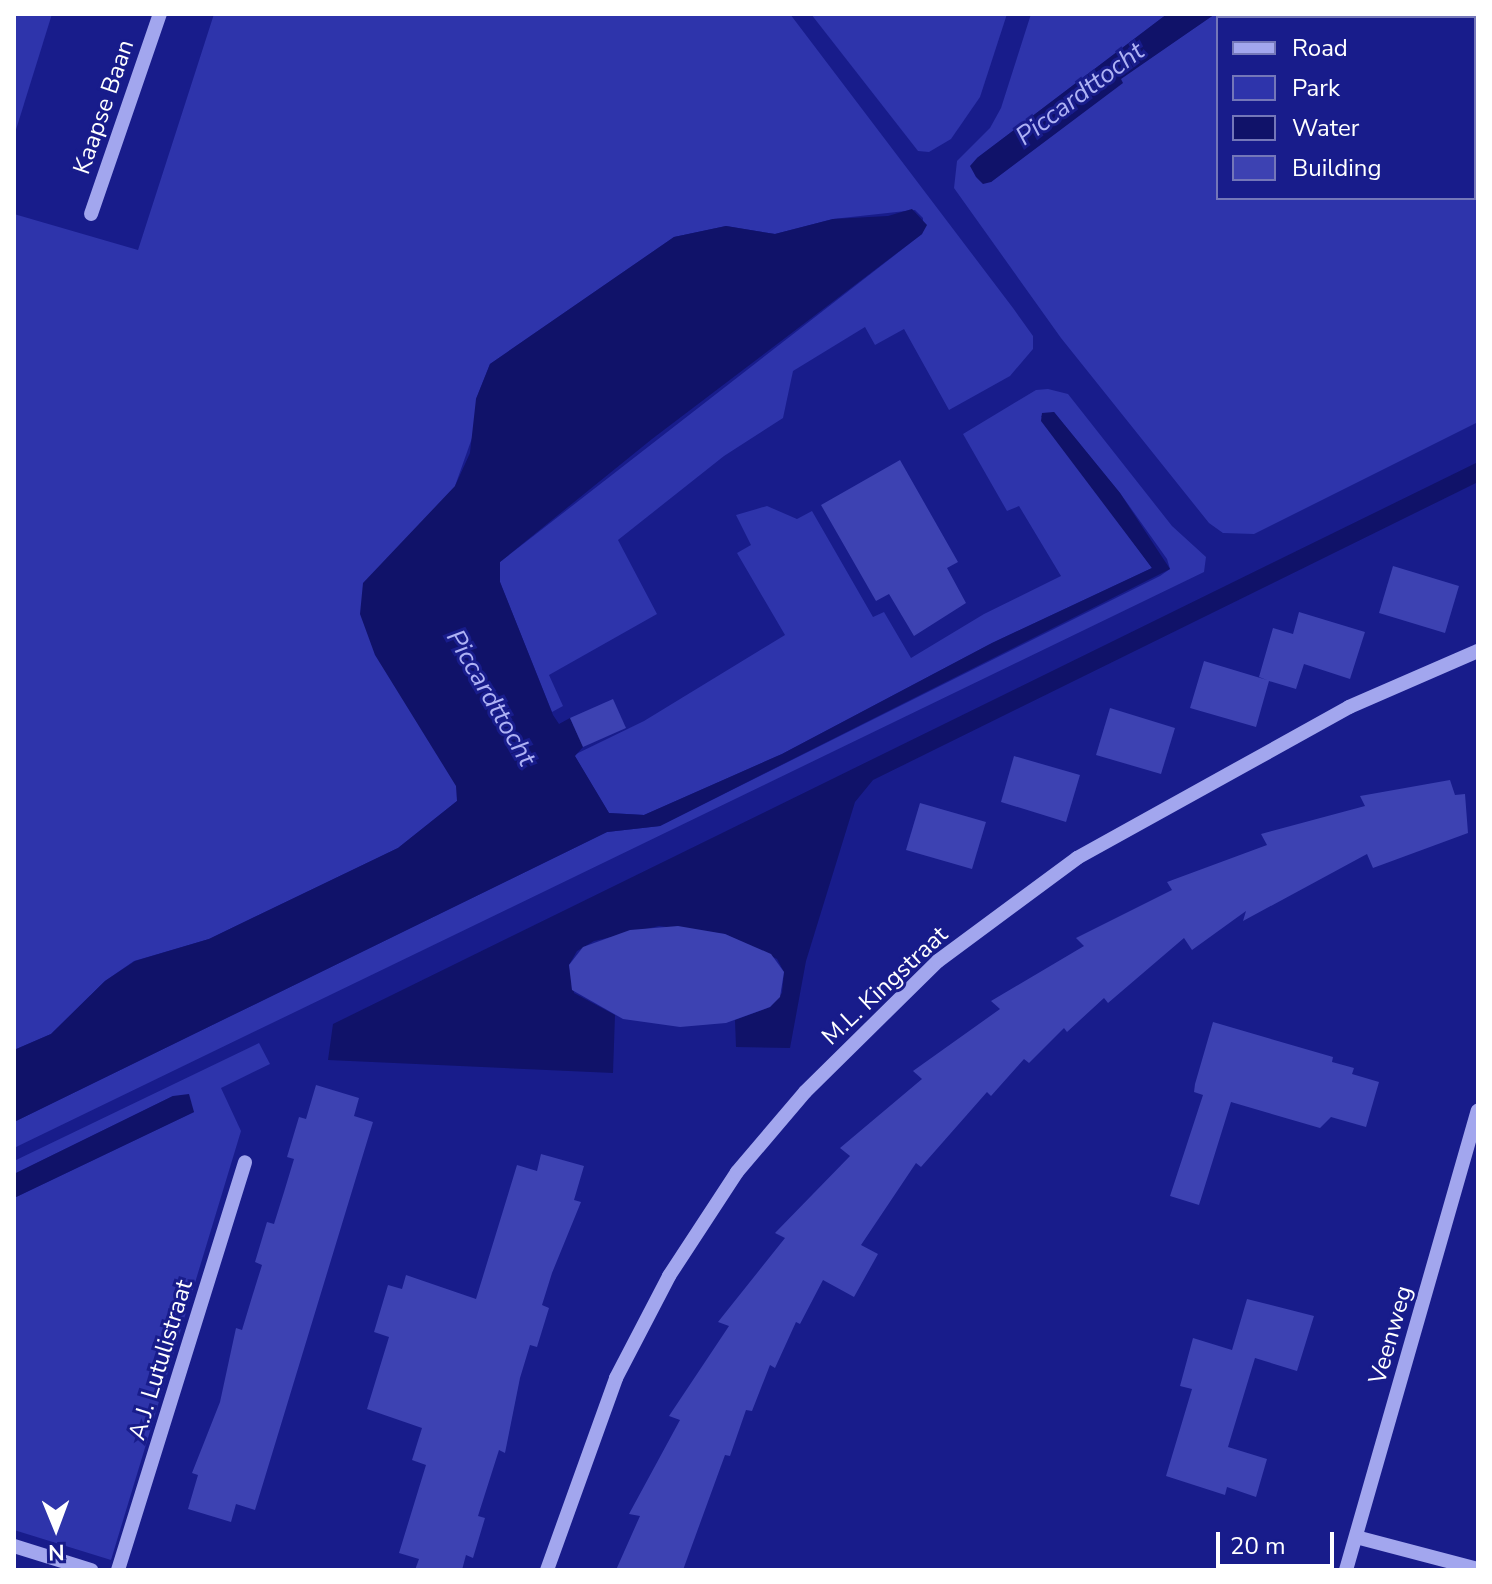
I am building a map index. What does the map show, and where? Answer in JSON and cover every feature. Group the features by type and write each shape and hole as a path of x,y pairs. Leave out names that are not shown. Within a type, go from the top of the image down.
{"street":[{"name":"Kaapse Baan","path":"91,214 160,14"},
{"name":"M.L. Kingstraat","path":"547,1570 616,1378 669,1276 737,1172 805,1092 938,961 1077,858 1349,707 1478,651"},
{"name":"Veenweg","path":"1346,1570 1478,1111"},
{"name":"A.J. Lutulistraat","path":"118,1570 245,1162"},
{"path":"1356,1537 1478,1569"},
{"path":"14,1546 91,1570"}],"green space":[{"path":"14,14 52,14 14,136"},
{"path":"214,14 790,14 1013,308 1033,336 1033,349 1010,376 949,410 904,329 875,345 865,327 793,371 783,418 724,456 618,540 657,614 549,675 563,706 552,712 500,582 500,562 922,234 923,218 915,210 833,219 775,234 726,226 674,237 490,364 476,399 477,424 455,486 457,801 398,848 209,939 134,961 105,981 51,1034 14,1050 14,214 138,250"},
{"path":"811,14 1007,14 980,97 951,139 929,152 918,151"},
{"path":"1031,14 1167,14 977,158 991,182 1122,83 1120,79 1215,14 1478,14 1478,422 1254,534 1223,533 1209,523 1061,338 954,188 957,161 990,128 1001,108"},
{"path":"1048,389 1068,394 1172,526 1206,557 1204,572 14,1148 14,1122 607,832 660,826 1170,569 1167,559 1120,493 1054,412 1041,416 1152,568 992,643 782,754 644,815 609,813 574,755 644,721 785,635 737,553 751,545 736,515 767,506 797,519 812,511 873,617 884,612 911,658 984,614 1061,576 1019,506 1007,511 963,434 1036,390"},
{"path":"259,1043 270,1064 221,1088 241,1131 111,1560 14,1530 14,1198 194,1112 173,1096 14,1174 14,1161"}],"water":[{"name":"Piccardttocht","path":"1167,14 1215,14 1121,79 1123,83 991,182 983,184 976,177 970,166 977,158"},
{"name":"Piccardttocht","path":"912,209 927,225 922,234 652,439 500,562 500,582 553,715 559,724 570,718 583,747 575,756 609,813 644,815 782,754 992,643 1152,568 1041,421 1042,413 1054,412 1120,493 1170,569 660,826 607,832 14,1122 14,1050 51,1034 105,981 135,961 209,939 398,848 457,801 456,786 375,655 360,614 363,583 455,486 470,453 476,399 490,364 674,237 726,226 775,234 833,219 888,216"},
{"path":"1478,462 1478,482 873,780 855,802 806,961 790,1048 736,1047 735,1020 770,1007 782,993 784,972 777,959 725,934 659,926 594,941 577,951 569,965 574,993 615,1015 613,1073 328,1060 333,1024"},
{"path":"189,1094 194,1112 14,1198 14,1174 173,1096"}],"building":[{"path":"900,460 958,562 947,568 966,603 914,636 889,594 876,601 821,505"},
{"path":"1393,566 1459,586 1445,633 1379,613"},
{"path":"1299,612 1365,632 1350,679 1304,664 1296,689 1269,681 1256,727 1190,708 1204,661 1267,680 1259,677 1273,628 1293,634"},
{"path":"613,699 626,728 583,747 570,718"},
{"path":"1110,708 1175,728 1161,774 1096,755"},
{"path":"1014,756 1080,775 1066,822 1001,802"},
{"path":"1450,780 1455,795 1465,794 1468,833 1373,868 1367,854 1243,921 1246,911 1192,950 1184,938 1108,1003 1104,998 1067,1032 1064,1028 1029,1063 1024,1059 991,1096 987,1092 921,1167 916,1163 861,1245 878,1254 854,1297 823,1280 800,1324 796,1322 775,1368 770,1365 752,1411 746,1410 730,1456 725,1455 683,1570 616,1570 640,1516 629,1514 680,1420 669,1416 729,1326 718,1322 785,1238 775,1233 850,1156 840,1148 922,1079 913,1071 1000,1009 991,1001 1084,946 1076,938 1172,890 1167,882 1267,845 1261,834 1365,806 1360,796"},
{"path":"920,803 986,822 972,869 906,850"},
{"path":"678,926 725,934 771,954 784,972 780,997 770,1007 726,1023 680,1027 623,1019 572,990 569,965 583,947 630,930"},
{"path":"1213,1022 1333,1057 1332,1062 1354,1068 1352,1074 1379,1082 1366,1127 1331,1117 1320,1128 1231,1102 1199,1205 1170,1196 1203,1095 1194,1092 1195,1084"},
{"path":"316,1085 359,1098 354,1116 373,1122 255,1510 236,1504 231,1522 188,1509 198,1475 192,1473 220,1402 236,1328 242,1330 262,1265 255,1262 267,1222 274,1224 294,1159 287,1157 299,1117 306,1119"},
{"path":"541,1154 584,1166 574,1200 581,1202 542,1305 549,1308 537,1347 530,1345 505,1453 499,1450 478,1516 485,1518 473,1558 466,1555 462,1570 415,1570 419,1559 399,1553 426,1465 412,1460 422,1428 367,1409 389,1337 374,1332 388,1285 402,1289 406,1275 476,1299 517,1165 537,1171"},
{"path":"1247,1299 1314,1316 1297,1371 1255,1358 1228,1447 1267,1459 1256,1497 1227,1487 1225,1495 1166,1476 1192,1389 1180,1386 1193,1338 1232,1350"}]}
